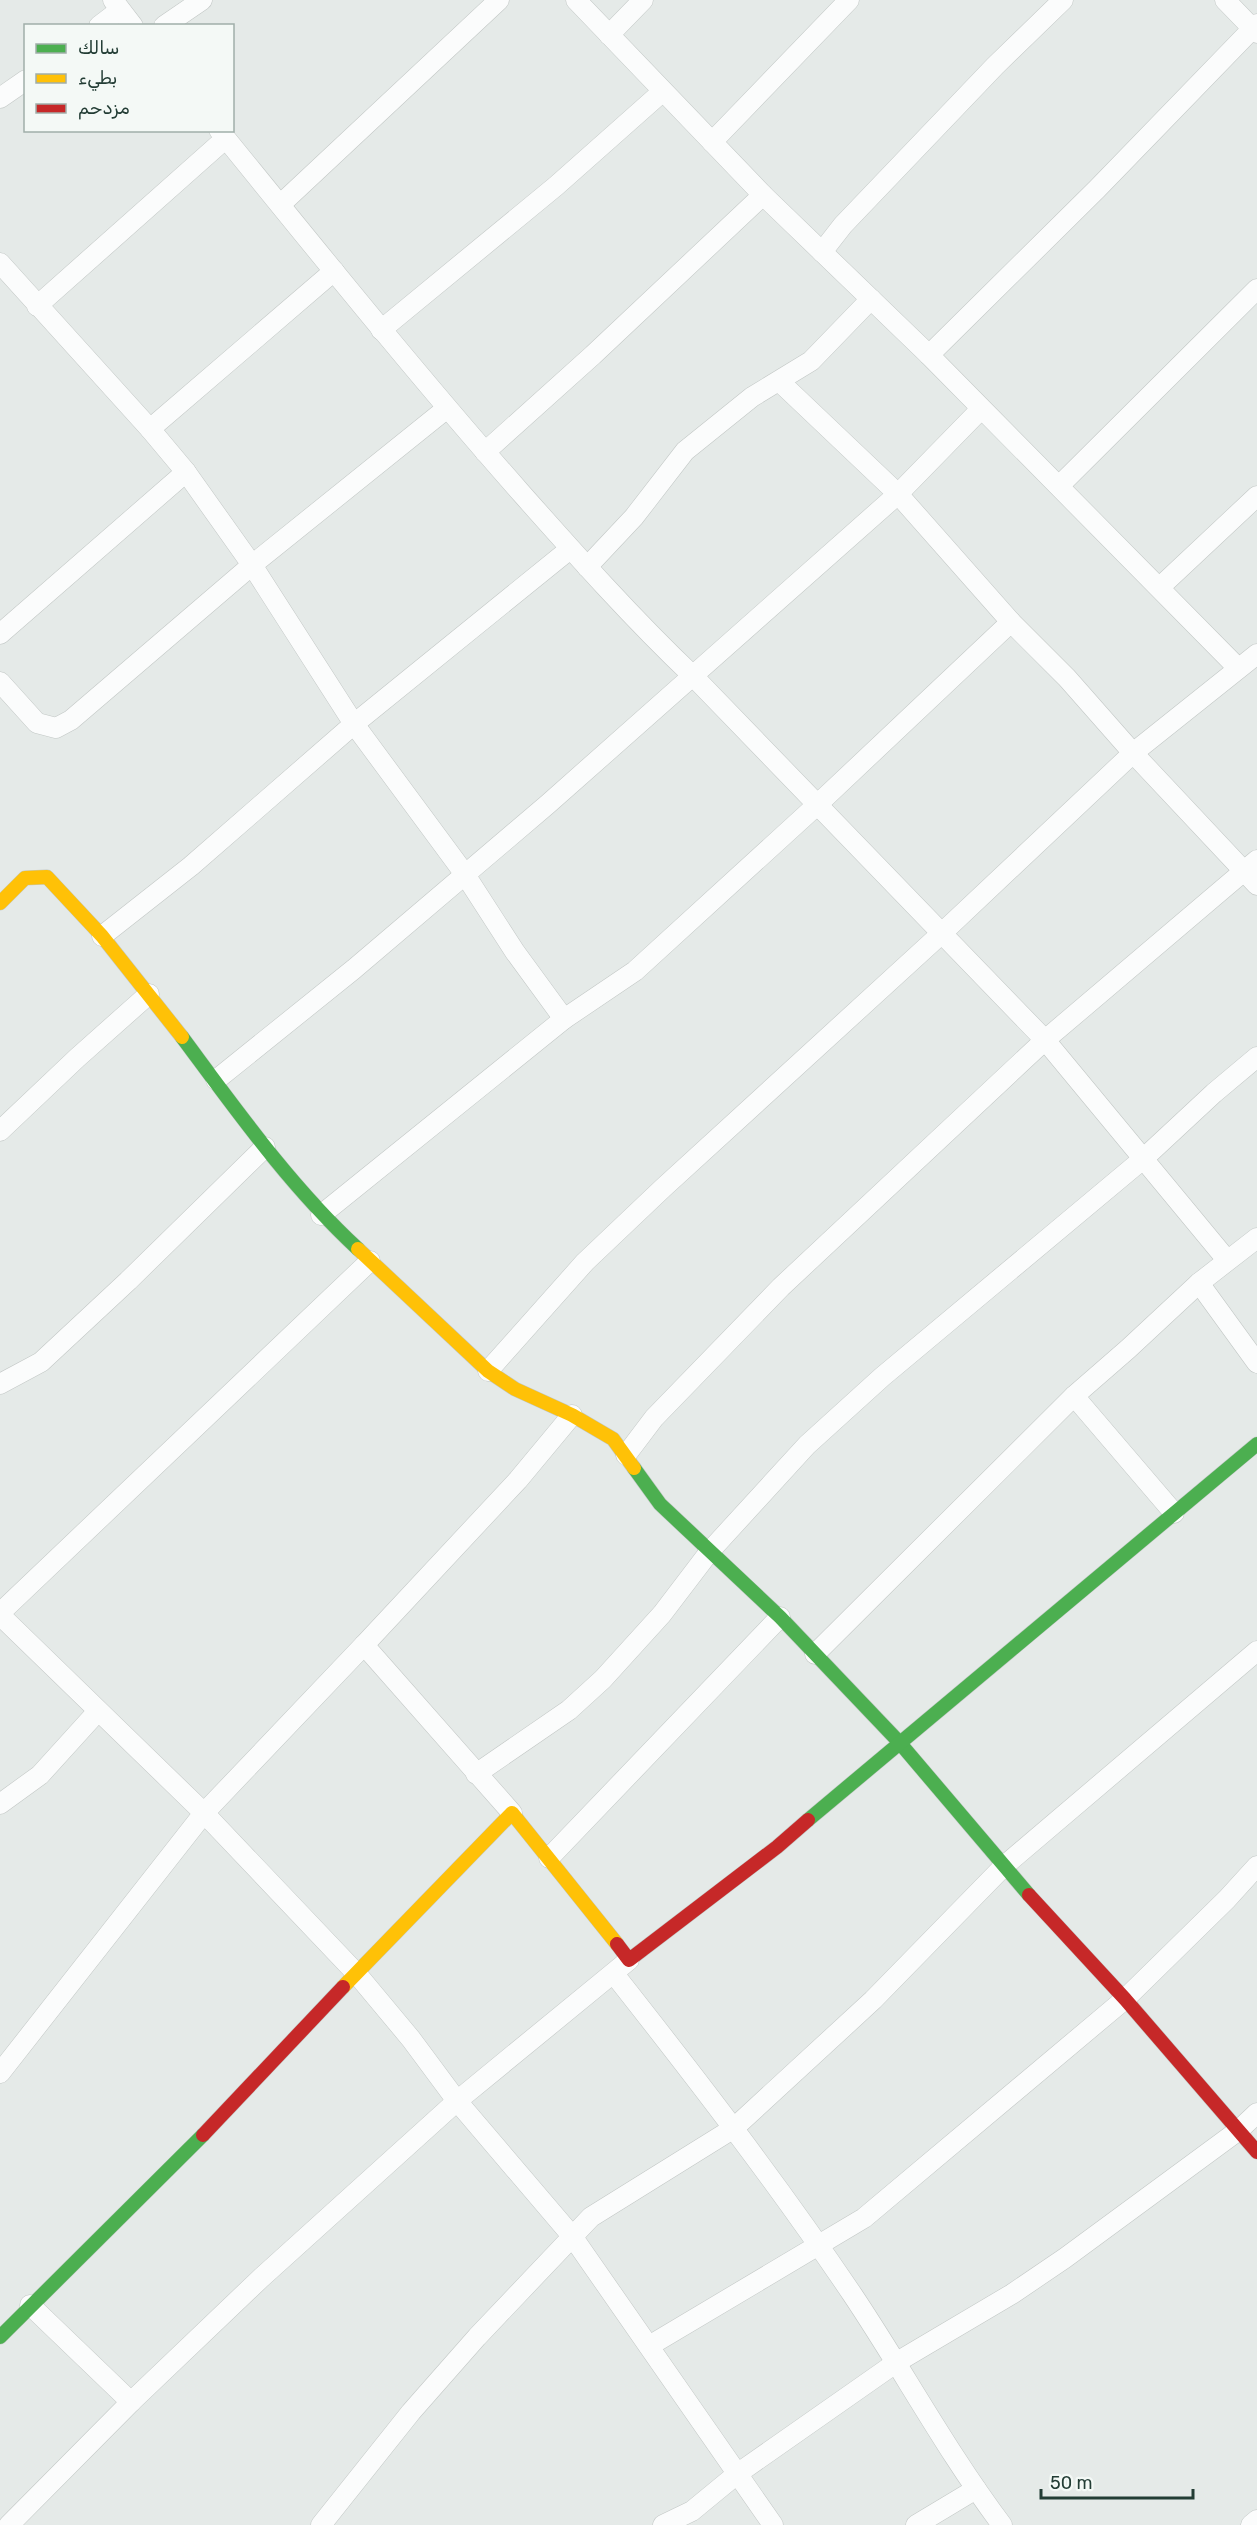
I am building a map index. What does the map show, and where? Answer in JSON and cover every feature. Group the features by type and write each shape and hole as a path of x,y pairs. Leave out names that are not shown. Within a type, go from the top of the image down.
{"street":[{"path":"167,24 202,0"},
{"path":"281,204 500,0"},
{"path":"576,0 762,195 929,355 1238,668"},
{"path":"609,35 643,0"},
{"path":"712,142 849,0"},
{"path":"822,252 843,225 995,66 1063,0"},
{"path":"929,355 1256,28 1225,0"},
{"path":"101,24 117,5 131,24"},
{"path":"0,98 24,81"},
{"path":"381,330 556,186 662,92"},
{"path":"36,306 222,134 446,409 570,549 650,635 818,804 1045,1040 1227,1260"},
{"path":"485,452 593,355 762,195"},
{"path":"0,263 186,472 252,565 354,724 464,873 515,952 564,1019"},
{"path":"150,429 334,271"},
{"path":"1059,486 1254,298"},
{"path":"587,567 634,517 685,451 752,397 811,361 871,299"},
{"path":"626,1455 654,1418 760,1308 1045,1040 1252,872 1133,753 1067,678 1011,622 898,494 780,382"},
{"path":"0,682 37,723 56,728 71,720 252,565 446,409"},
{"path":"216,1080 354,969 464,873 548,804 898,494 981,409"},
{"path":"0,634 186,472"},
{"path":"1160,587 1257,496"},
{"path":"102,936 191,866 354,724 570,549"},
{"path":"321,1215 564,1019 635,970 818,804 1011,622"},
{"path":"488,1371 585,1262 722,1133 942,933 1133,753 1257,654"},
{"path":"0,903 26,876 34,874 47,876 102,936 149,994 265,1147 321,1215 488,1371 514,1389 572,1415 613,1439 660,1504 780,1617 899,1742 1004,1866 1125,1999 1257,2152"},
{"path":"0,1131 149,994"},
{"path":"476,1774 569,1710 603,1679 662,1614 710,1551 807,1445 873,1384 1143,1159 1214,1093 1257,1057"},
{"path":"0,1384 41,1362 128,1281 265,1147"},
{"path":"815,1654 1074,1396 1199,1283 1257,1238"},
{"path":"370,1261 0,1614 204,1814 356,1973 457,2101 572,2236 773,2525"},
{"path":"1199,1283 1257,1362"},
{"path":"1074,1396 1174,1513"},
{"path":"0,2073 204,1814 518,1480 572,1415"},
{"path":"9,2525 131,2402 261,2278 457,2101 629,1960 777,1847 899,1742 1257,1444"},
{"path":"549,1858 780,1617"},
{"path":"364,1645 512,1813 629,1960"},
{"path":"321,2525 411,2412 477,2337 591,2217 734,2128 873,2000 1004,1866 1257,1651"},
{"path":"0,1804 40,1775 98,1711"},
{"path":"0,2337 221,2117 356,1973 512,1813"},
{"path":"649,2346 864,2218 1125,1999 1257,1866"},
{"path":"614,1974 734,2128 818,2246 897,2362 976,2489 1002,2525"},
{"path":"663,2525 692,2511 737,2474 897,2362 1012,2294 1056,2264 1239,2130 1257,2113"},
{"path":"30,2305 131,2402"},
{"path":"916,2525 976,2489"},
{"path":"1251,2525 1257,2520"}],"traffic: fast":[{"path":"182,1037 287,1174 358,1249"},
{"path":"808,1820 1257,1444"},
{"path":"634,1468 660,1504 780,1617 899,1742 1029,1895"},
{"path":"0,2337 203,2135"}],"traffic: slow":[{"path":"0,903 25,878 47,877 102,936 182,1037"},
{"path":"358,1249 488,1371 515,1389 572,1415 613,1439 634,1468"},
{"path":"343,1987 512,1813 617,1944"}],"traffic: jam":[{"path":"617,1944 629,1960 777,1847 808,1820"},
{"path":"1029,1895 1125,1999 1257,2152"},
{"path":"203,2135 343,1987"}]}
